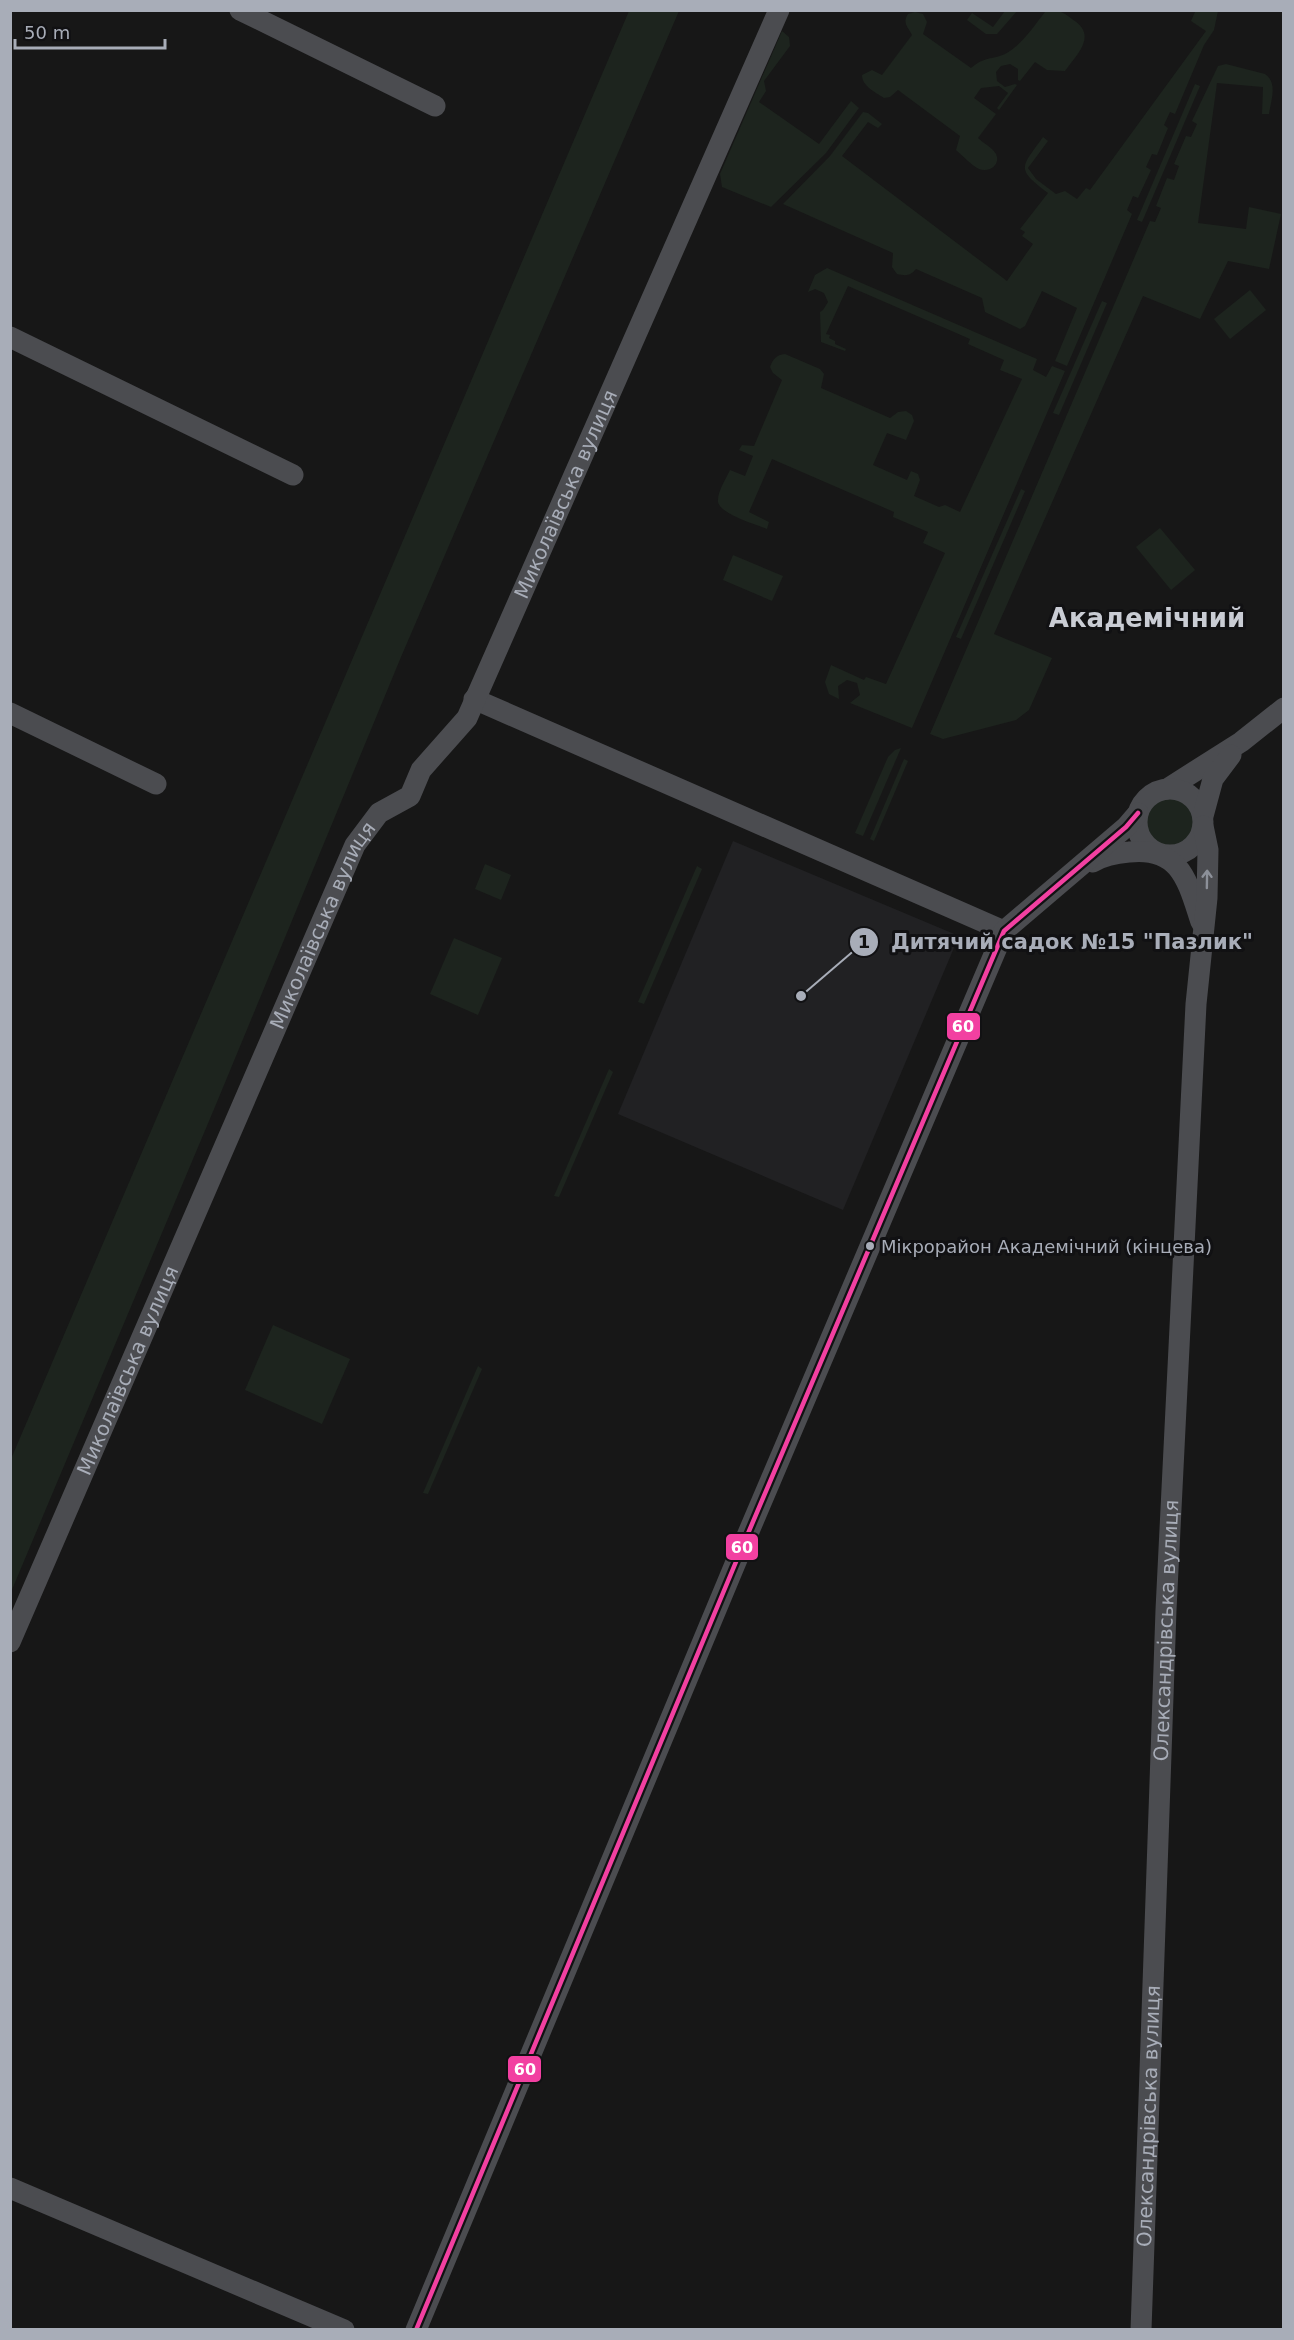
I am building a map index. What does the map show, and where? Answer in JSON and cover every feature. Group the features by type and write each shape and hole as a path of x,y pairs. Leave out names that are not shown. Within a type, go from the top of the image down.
{"street":[{"path":"240,10 435,106"},
{"name":"Миколаївська вулиця","path":"10,1642 355,845 379,813 410,796 421,770 466,718 779,10"},
{"path":"10,337 293,475"},
{"path":"474,699 1004,931"},
{"path":"1167,789 1241,742 1284,708"},
{"path":"10,713 156,784"},
{"path":"1066,879 1100,857 1136,851 1168,855 1187,850 1195,844 1203,821 1212,779 1241,742"},
{"path":"416,2330 738,1557 1004,931 1126,827 1149,796 1157,791 1167,789 1186,792 1194,798 1203,821"},
{"path":"1138,813 1137,822 1143,841 1175,865 1187,880 1204,932"},
{"name":"Олександрівська вулиця","path":"1141,2330 1166,1610 1196,1004 1204,932 1208,850 1203,821"},
{"path":"10,2188 344,2330"}],"shaded area":[{"path":"629,11 679,11 401,657 11,1592 11,1459"},
{"path":"1005,11 1017,11 997,34 986,34 967,20 972,13 993,27"},
{"path":"1193,11 1218,11 1214,30 1204,45 1175,114 1170,112 1164,125 1168,128 1157,155 1152,154 1146,167 1151,170 1138,198 1133,196 1127,210 1132,214 1067,366 1055,361 1077,308 1042,291 1025,326 1020,329 985,312 982,298 916,269 908,275 897,274 892,267 893,253 783,204 830,156 863,112 868,113 882,124 878,128 868,122 842,156 1007,281 1033,244 1022,236 1025,232 1020,229 1048,193 1026,172 1026,162 1030,155 1043,137 1048,141 1028,168 1036,179 1056,194 1065,191 1077,199 1086,188 1090,190 1206,31 1191,21 1195,12"},
{"path":"915,12 923,14 927,22 923,34 971,68 980,62 1005,54 1017,46 1045,12 1062,12 1080,25 1084,31 1083,44 1065,71 1047,70 1035,62 1020,81 1018,80 1018,69 1010,64 1001,66 996,72 997,81 1005,87 1017,85 999,110 997,108 1008,93 999,86 981,88 974,98 996,114 978,138 996,154 997,162 990,169 979,169 970,163 956,150 960,136 898,90 890,97 884,98 864,82 862,75 872,70 882,75 912,35 906,22 908,14"},
{"path":"782,31 789,37 790,46 764,81 766,91 759,102 819,144 851,101 859,108 826,153 771,207 722,187 720,174"},
{"path":"1226,64 1265,74 1273,87 1272,98 1269,114 1262,114 1263,87 1217,83 1198,223 1246,229 1249,207 1281,214 1269,269 1228,261 1200,319 1143,296 994,634 1052,658 1029,710 1016,720 943,739 930,734 1150,221 1155,222 1161,208 1156,206 1167,178 1174,180 1179,166 1174,164 1186,136 1191,137 1197,124 1192,121 1218,66"},
{"path":"1195,84 1200,86 1142,222 1137,220"},
{"path":"827,268 1037,359 1033,370 1046,377 1052,366 1065,371 912,728 850,703 860,695 857,683 847,680 838,686 839,699 829,694 825,682 831,665 864,680 866,677 886,684 945,553 923,543 928,532 893,517 894,512 772,459 749,512 769,522 767,529 725,511 718,502 719,494 730,470 745,476 753,456 739,450 742,445 754,446 782,380 773,373 770,367 779,355 785,354 820,369 824,374 821,388 890,418 898,412 906,411 912,415 914,421 906,440 887,433 873,465 907,480 911,471 918,474 920,480 914,496 939,507 945,505 960,512 1022,379 1000,370 1004,360 968,344 970,339 848,286 826,334 830,335 829,338 835,341 835,344 846,349 845,351 821,342 820,312 828,302 824,293 815,289 808,292 815,275"},
{"path":"1250,290 1266,310 1230,339 1214,319"},
{"path":"1102,301 1107,303 1059,415 1053,413"},
{"path":"1021,489 1025,491 961,639 956,637"},
{"path":"1160,528 1195,570 1171,590 1136,547"},
{"path":"733,555 783,576 772,601 723,580"},
{"path":"901,748 863,836 855,833 888,757"},
{"path":"904,759 908,761 874,841 870,839"},
{"path":"1170,796 1188,803 1195,821 1188,839 1170,846 1152,839 1145,821 1152,803"},
{"path":"733,841 959,936 843,1210 618,1114"},
{"path":"485,864 511,875 501,900 475,889"},
{"path":"697,866 702,869 644,1004 638,1002"},
{"path":"454,938 502,958 478,1015 430,994"},
{"path":"609,1069 613,1072 559,1197 554,1196"},
{"path":"273,1325 350,1359 322,1424 245,1390"},
{"path":"478,1366 482,1369 428,1494 423,1493"}],"transit line":[{"name":"60","path":"416,2330 738,1557 1004,931 1126,827 1138,813"}],"place":[{"name":"Дитячий садок №15 \"Пазлик\"","path":"801,996"},
{"name":"Мікрорайон Академічний (кінцева)","path":"870,1246"}],"district":[{"name":"Академічний","path":"1147,618"}]}
